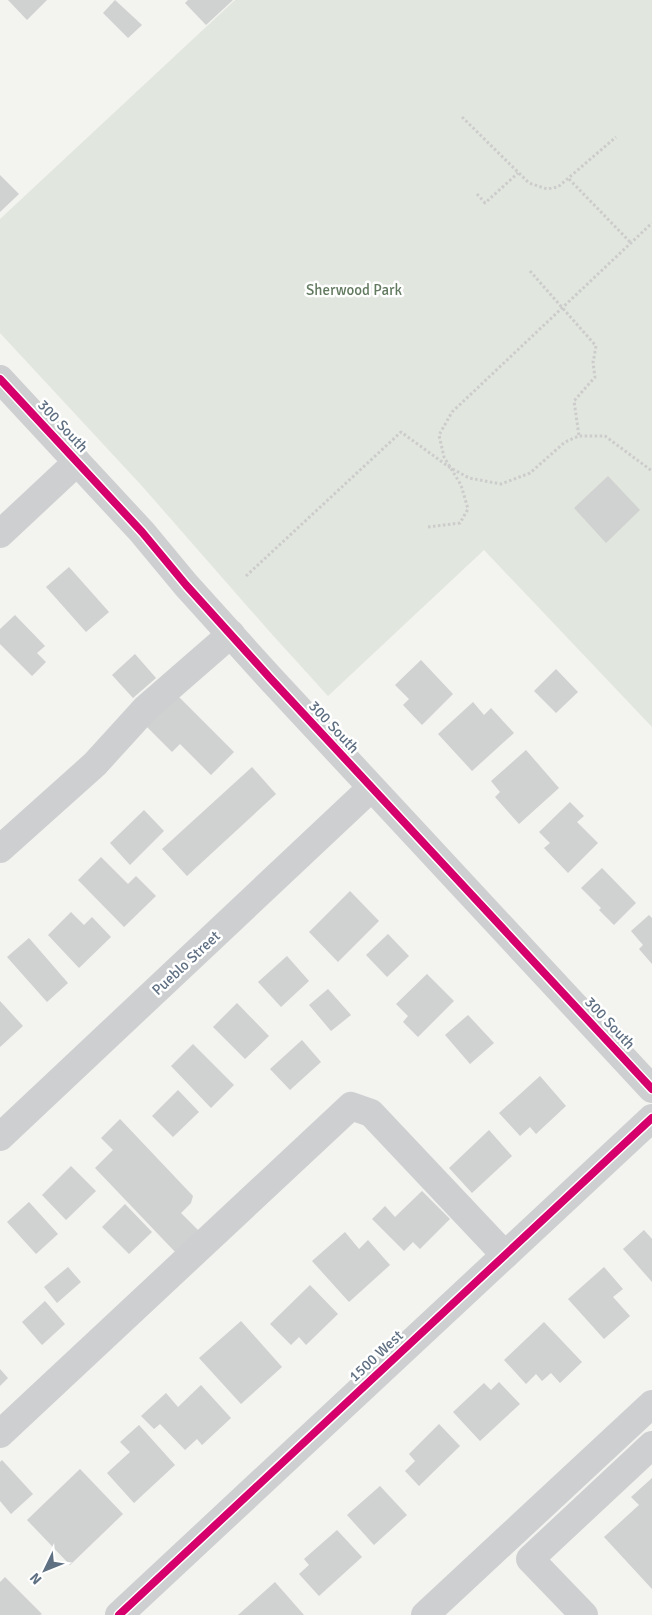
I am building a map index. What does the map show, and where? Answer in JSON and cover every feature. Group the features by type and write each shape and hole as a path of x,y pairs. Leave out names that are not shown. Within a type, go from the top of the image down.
{"street":[{"name":"300 South","path":"0,379 142,532 230,634 371,788 652,1089"},
{"path":"0,534 77,462"},
{"path":"0,849 95,764 146,708 230,634"},
{"name":"Pueblo Street","path":"0,1137 371,788"},
{"path":"0,1434 352,1106 371,1113 505,1255"},
{"name":"1500 West","path":"119,1615 652,1118"},
{"path":"425,1615 652,1404"},
{"path":"584,1615 530,1559 652,1445"}],"path":[{"path":"462,117 518,173 529,182 547,189 558,187 569,179 616,137"},
{"path":"477,194 485,203 518,173"},
{"path":"569,179 631,243"},
{"path":"428,527 460,523 468,509 461,485 444,458 439,435 452,412 652,223"},
{"path":"530,270 596,346 593,363 595,377 574,401 579,436"},
{"path":"246,576 401,432 450,467 469,478 501,484 530,473 565,442 579,436 605,436 652,471"}],"green space":[{"name":"Sherwood Park","path":"235,0 652,0 652,727 484,550 328,696 142,486 0,333 0,219"}],"building":[{"path":"8,0 47,0 27,20"},
{"path":"115,0 142,25 128,38 103,13"},
{"path":"188,0 233,0 206,25 185,3"},
{"path":"0,175 19,194 0,212"},
{"path":"608,476 640,510 606,543 574,508"},
{"path":"69,567 109,612 86,632 46,587"},
{"path":"15,615 45,646 37,653 46,662 32,676 0,644 0,629"},
{"path":"135,654 156,678 133,698 112,675"},
{"path":"421,660 453,694 422,725 403,705 409,699 395,685"},
{"path":"556,669 578,692 556,713 534,691"},
{"path":"177,695 234,752 211,775 180,744 172,752 146,726"},
{"path":"473,702 484,715 491,708 514,733 472,771 438,734"},
{"path":"526,750 559,788 519,824 495,797 500,792 491,781"},
{"path":"252,767 276,794 187,876 162,849"},
{"path":"570,802 584,816 577,822 598,843 568,873 544,848 550,843 539,832"},
{"path":"144,810 164,831 130,865 110,843"},
{"path":"101,857 128,884 136,876 156,896 124,927 78,880"},
{"path":"602,868 636,903 614,925 599,910 601,908 581,888"},
{"path":"350,891 379,921 338,962 309,932"},
{"path":"71,912 84,925 92,917 111,937 79,968 48,935"},
{"path":"649,915 652,918 652,964 639,949 643,945 631,931"},
{"path":"388,934 409,956 387,977 366,955"},
{"path":"29,938 68,983 47,1002 7,957"},
{"path":"287,956 309,981 281,1007 258,982"},
{"path":"427,974 454,1001 418,1037 403,1022 408,1016 396,1004"},
{"path":"328,989 351,1015 331,1031 309,1005"},
{"path":"0,1001 23,1026 0,1047"},
{"path":"237,1003 269,1036 245,1059 213,1027"},
{"path":"468,1015 494,1043 470,1064 445,1035"},
{"path":"302,1040 321,1062 290,1090 270,1069"},
{"path":"193,1044 234,1085 211,1108 171,1066"},
{"path":"540,1076 566,1106 536,1134 530,1127 520,1136 499,1113"},
{"path":"178,1090 199,1112 173,1137 152,1116"},
{"path":"120,1119 193,1196 191,1203 181,1213 202,1234 179,1256 95,1168 113,1150 101,1138"},
{"path":"489,1130 512,1156 472,1193 449,1168"},
{"path":"71,1166 96,1191 66,1220 42,1195"},
{"path":"422,1191 450,1219 420,1249 413,1242 404,1251 372,1219 385,1206 395,1217"},
{"path":"29,1202 58,1234 36,1254 7,1222"},
{"path":"125,1204 152,1232 129,1254 102,1227"},
{"path":"644,1230 652,1239 652,1282 623,1249"},
{"path":"345,1232 359,1249 368,1240 390,1265 349,1302 312,1261"},
{"path":"68,1267 81,1282 57,1303 44,1287"},
{"path":"604,1267 623,1289 613,1297 630,1316 604,1339 568,1299"},
{"path":"310,1285 338,1314 306,1345 299,1337 291,1345 270,1324"},
{"path":"45,1301 65,1324 42,1345 22,1322"},
{"path":"241,1321 282,1367 241,1404 199,1358"},
{"path":"544,1322 582,1362 560,1383 551,1373 542,1381 536,1374 526,1384 504,1360"},
{"path":"0,1369 8,1378 0,1386"},
{"path":"499,1382 520,1404 480,1441 453,1412 484,1383 491,1390"},
{"path":"201,1385 231,1418 202,1445 197,1439 185,1450 160,1424 154,1429 141,1416 166,1393 178,1407"},
{"path":"439,1424 460,1446 419,1486 405,1471 415,1461 409,1454"},
{"path":"139,1425 175,1465 134,1503 107,1473 130,1452 120,1442"},
{"path":"2,1460 33,1494 11,1514 0,1501 0,1462"},
{"path":"80,1469 123,1514 70,1565 27,1520"},
{"path":"652,1478 652,1589 604,1537 639,1505 631,1497"},
{"path":"380,1486 407,1515 374,1545 347,1515"},
{"path":"337,1530 362,1557 319,1596 299,1574 309,1565 304,1559"},
{"path":"5,1577 42,1614 0,1615 0,1582"},
{"path":"275,1582 304,1615 238,1615"}],"cycle path":[{"path":"0,379 142,532 186,585 270,678 652,1089"},
{"path":"119,1615 652,1118"}]}
